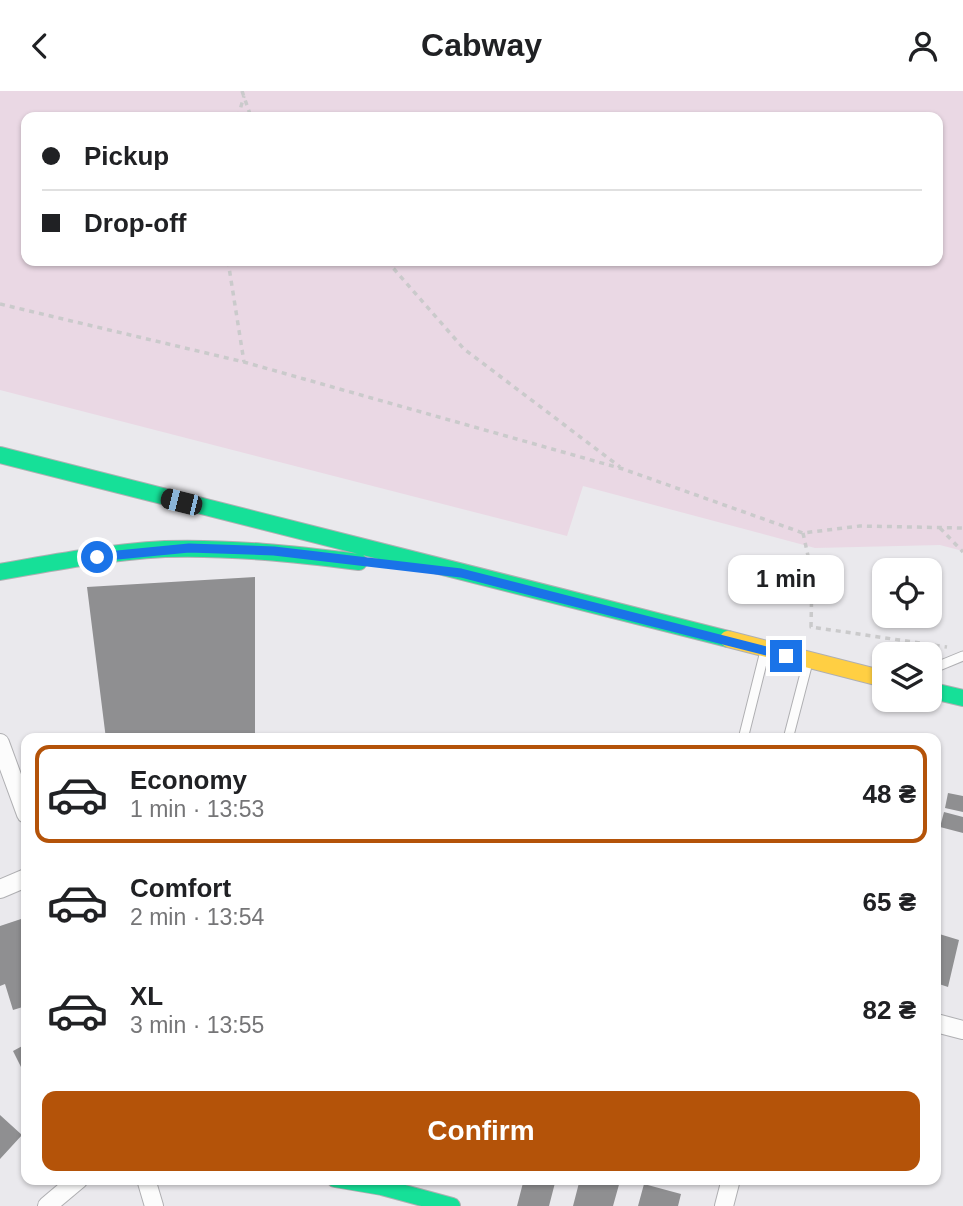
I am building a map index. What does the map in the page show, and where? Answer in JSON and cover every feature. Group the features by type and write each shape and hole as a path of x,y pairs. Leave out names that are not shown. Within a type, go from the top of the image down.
{"main road":[{"path":"0,455 872,676"},
{"path":"0,572 61,562 189,548 274,551 461,573"},
{"path":"942,693 963,698"},
{"path":"370,1185 453,1206"}],"street":[{"path":"0,743 21,800"},
{"path":"0,889 21,880"},
{"path":"941,1024 963,1030"},
{"path":"47,1206 72,1185"},
{"path":"148,1185 154,1206"},
{"path":"724,1206 729,1185"}],"lane":[{"path":"744,733 765,650"},
{"path":"942,665 963,656"},
{"path":"790,733 808,661"}],"path":[{"path":"239,112 243,93"},
{"path":"243,93 249,112"},
{"path":"229,266 244,362"},
{"path":"391,266 464,349 623,469"},
{"path":"0,304 244,362 623,469 803,533 860,526 963,529"},
{"path":"940,528 963,552"},
{"path":"803,533 812,574 811,627 949,648"}],"shaded area":[{"path":"0,91 963,91 963,551 940,545 815,548 583,486 567,536 0,390"}],"building":[{"path":"255,577 255,733 105,733 87,587"},
{"path":"948,793 963,796 963,812 945,808"},
{"path":"944,812 963,817 963,833 941,827"},
{"path":"21,919 21,1008 13,1010 5,984 0,986 0,926"},
{"path":"941,935 959,940 948,987 941,985"},
{"path":"21,1047 21,1067 13,1051"},
{"path":"0,1115 21,1136 0,1159"},
{"path":"522,1185 554,1185 549,1206 517,1206"},
{"path":"578,1185 619,1185 613,1206 573,1206"},
{"path":"644,1185 681,1194 678,1206 638,1206"}],"traffic: fast":[{"path":"0,455 728,639"},
{"path":"0,572 103,555 165,549 262,552 359,562"},
{"path":"942,693 963,698"},
{"path":"370,1185 452,1206"}],"traffic: slow":[{"path":"728,639 872,676"}],"route":[{"path":"97,557 189,548 274,551 461,573 786,656"}]}
